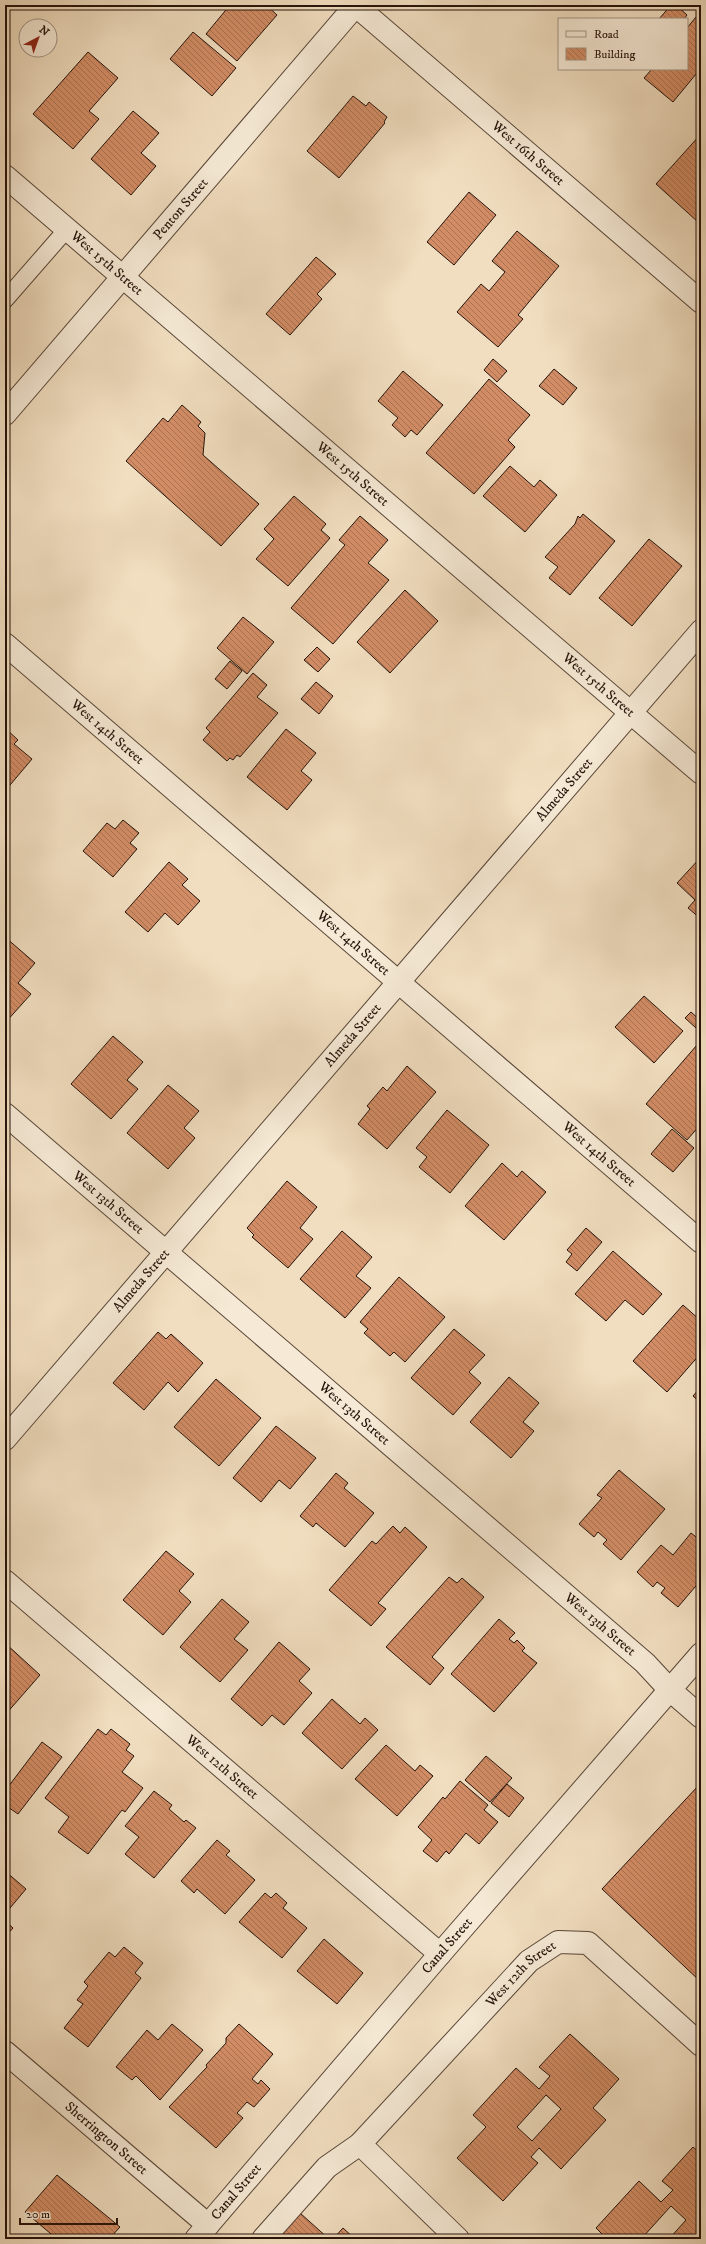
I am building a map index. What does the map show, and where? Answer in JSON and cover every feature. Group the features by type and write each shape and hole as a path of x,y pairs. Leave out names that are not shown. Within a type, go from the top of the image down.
{"street":[{"name":"Penton Street","path":"5,414 356,5"},
{"name":"West 16th Street","path":"356,5 701,302"},
{"name":"West 15th Street","path":"5,176 701,773"},
{"name":"Almeda Street","path":"5,1439 701,632"},
{"name":"West 14th Street","path":"5,644 701,1242"},
{"name":"West 13th Street","path":"5,1114 639,1658 670,1690 701,1717"},
{"name":"West 12th Street","path":"5,1581 440,1954"},
{"name":"Canal Street","path":"202,2232 440,1954 701,1654"},
{"name":"West 12th Street","path":"263,2239 327,2167 360,2144 530,1961 558,1942 588,1943 701,2045"},
{"name":"Sherrington Street","path":"5,2052 202,2232"},
{"path":"360,2144 458,2239"}],"lane":[{"path":"5,300 67,230"}],"building":[{"path":"230,5 266,5 277,15 237,61 206,34"},
{"path":"671,5 676,5 687,15 685,18 660,18"},
{"path":"696,17 701,21 701,68 673,102 644,78 651,70 688,70 688,27"},
{"path":"193,32 236,68 212,96 170,59"},
{"path":"88,52 118,78 89,111 99,119 73,149 33,114"},
{"path":"353,96 366,106 369,102 387,117 384,122 385,123 339,178 307,151"},
{"path":"133,111 159,133 141,153 156,166 131,195 91,159"},
{"path":"700,135 701,218 698,222 656,184"},
{"path":"469,192 496,215 454,265 427,242"},
{"path":"517,231 559,266 518,315 523,319 498,347 457,312 481,284 489,291 505,272 492,261"},
{"path":"316,257 336,274 317,294 322,299 290,335 266,314"},
{"path":"493,359 507,371 497,382 484,370"},
{"path":"554,369 577,388 563,405 539,386"},
{"path":"403,371 443,405 417,435 411,430 405,437 392,425 398,418 378,401"},
{"path":"489,379 530,415 508,440 515,447 474,494 426,453"},
{"path":"182,405 201,422 198,426 205,433 203,455 259,504 221,546 126,461 163,418 168,422"},
{"path":"510,466 534,487 540,480 557,495 525,532 483,496"},
{"path":"294,496 326,524 321,530 330,538 288,586 256,559 274,539 264,529"},
{"path":"583,514 615,541 570,595 549,578 558,567 545,557 575,524 578,516 580,518"},
{"path":"360,516 388,540 368,563 389,580 333,644 291,608 345,545 339,540"},
{"path":"649,539 682,566 632,626 599,598"},
{"path":"405,590 438,621 390,673 357,642"},
{"path":"243,617 274,642 247,674 217,648"},
{"path":"317,647 330,659 318,672 304,660"},
{"path":"230,661 242,671 227,689 215,679"},
{"path":"253,673 267,685 257,697 278,713 240,757 237,755 233,760 230,758 227,761 203,740 210,732 206,728"},
{"path":"316,682 333,696 319,714 301,699"},
{"path":"5,728 18,740 14,744 32,759 5,791"},
{"path":"286,729 316,753 301,771 312,780 287,810 247,777"},
{"path":"123,820 139,833 130,843 137,849 113,877 83,851 107,823 115,829"},
{"path":"701,857 701,919 688,908 695,900 677,883"},
{"path":"169,862 188,879 182,885 200,901 178,925 165,913 148,932 125,912"},
{"path":"5,937 35,963 18,983 31,994 5,1023"},
{"path":"644,996 683,1031 654,1063 615,1027"},
{"path":"691,1012 701,1021 696,1028 685,1018"},
{"path":"113,1036 143,1062 127,1080 138,1089 111,1119 71,1084"},
{"path":"697,1045 701,1049 701,1124 687,1140 646,1104"},
{"path":"407,1066 436,1092 387,1149 358,1124 370,1109 367,1106 383,1087 387,1091"},
{"path":"168,1085 199,1111 184,1128 195,1138 168,1169 127,1133"},
{"path":"447,1110 489,1145 450,1193 419,1167 427,1157 416,1148"},
{"path":"672,1129 694,1148 673,1172 651,1154"},
{"path":"502,1163 517,1177 522,1171 546,1192 504,1240 465,1206"},
{"path":"287,1181 317,1207 300,1228 313,1239 288,1268 252,1237 254,1235 247,1228"},
{"path":"586,1228 602,1242 577,1271 566,1262 572,1254 567,1250"},
{"path":"342,1231 372,1257 356,1276 371,1288 345,1318 300,1279"},
{"path":"613,1251 662,1294 643,1315 625,1300 606,1321 575,1294"},
{"path":"399,1277 445,1317 405,1362 394,1352 390,1356 364,1333 368,1329 360,1322"},
{"path":"683,1305 701,1321 701,1353 667,1392 633,1361"},
{"path":"454,1329 485,1355 469,1372 481,1383 453,1415 411,1378"},
{"path":"158,1332 166,1339 171,1334 203,1363 178,1392 168,1382 144,1410 113,1383"},
{"path":"509,1377 539,1403 523,1422 534,1431 511,1458 470,1422"},
{"path":"216,1379 261,1418 219,1466 174,1427"},
{"path":"701,1387 701,1403 693,1396"},
{"path":"276,1426 316,1458 290,1489 279,1480 261,1502 233,1478"},
{"path":"619,1470 665,1509 621,1560 603,1544 607,1540 598,1532 594,1537 579,1524 602,1498 597,1495"},
{"path":"336,1473 348,1483 344,1488 374,1513 345,1547 316,1523 313,1527 300,1516"},
{"path":"393,1526 400,1533 405,1527 427,1547 378,1603 386,1609 371,1626 329,1590 372,1541 376,1544"},
{"path":"691,1533 701,1541 701,1580 678,1607 661,1593 665,1588 657,1582 653,1587 637,1572 661,1545 673,1555"},
{"path":"166,1551 194,1574 179,1591 191,1602 163,1635 123,1600"},
{"path":"449,1577 457,1583 462,1578 484,1597 432,1657 444,1668 430,1685 386,1647"},
{"path":"222,1599 249,1622 234,1639 248,1650 220,1682 180,1647"},
{"path":"499,1619 515,1633 509,1639 514,1643 517,1640 525,1648 522,1651 537,1663 494,1712 451,1674"},
{"path":"279,1642 310,1669 299,1681 312,1693 284,1725 272,1715 262,1726 231,1699"},
{"path":"5,1643 40,1675 5,1715"},
{"path":"332,1699 360,1724 365,1718 378,1730 342,1769 302,1733"},
{"path":"98,1729 106,1735 111,1729 130,1744 126,1750 134,1756 122,1772 143,1788 125,1812 122,1810 88,1854 58,1832 69,1817 45,1798"},
{"path":"42,1742 62,1757 18,1814 5,1805 5,1791"},
{"path":"386,1745 415,1771 420,1765 433,1776 397,1816 355,1779"},
{"path":"486,1756 512,1778 490,1802 465,1780"},
{"path":"460,1781 488,1805 484,1810 498,1822 479,1844 466,1833 449,1854 446,1851 437,1862 423,1851 432,1840 418,1827 443,1797 445,1799"},
{"path":"507,1784 524,1798 509,1817 491,1803"},
{"path":"699,1785 701,1788 701,1982 602,1889"},
{"path":"154,1791 172,1805 169,1809 184,1822 186,1820 196,1828 154,1878 125,1854 139,1837 125,1826"},
{"path":"217,1840 230,1851 226,1855 255,1880 225,1914 197,1889 194,1893 181,1881"},
{"path":"5,1871 26,1889 5,1914"},
{"path":"265,1893 271,1898 276,1893 287,1903 283,1908 307,1928 282,1958 239,1922"},
{"path":"5,1921 13,1928 5,1937"},
{"path":"324,1939 363,1973 337,2004 297,1971"},
{"path":"124,1947 143,1963 135,1973 141,1978 88,2047 64,2028 83,2004 77,2000 88,1986 84,1982 109,1952 115,1957"},
{"path":"172,2024 203,2050 160,2100 136,2076 132,2080 116,2067 147,2030 158,2040"},
{"path":"239,2024 273,2054 252,2079 258,2084 261,2080 270,2089 254,2107 247,2102 237,2113 243,2118 216,2148 169,2107 207,2067 206,2065 226,2043 226,2038"},
{"path":"570,2034 619,2079 593,2108 606,2120 561,2169 539,2148 531,2157 538,2163 503,2201 457,2158 486,2127 473,2115 516,2068 539,2089 550,2076 539,2067","holes":["546,2095 561,2109 532,2141 517,2127"]},
{"path":"693,2147 701,2154 701,2239 669,2239 686,2220 671,2206 642,2238 643,2239 607,2239 596,2228 639,2181 661,2202 673,2190 662,2181"},
{"path":"57,2175 120,2227 110,2238 106,2234 102,2239 57,2239 25,2212"},
{"path":"300,2213 329,2239 277,2239"},
{"path":"343,2228 355,2239 333,2239"}]}
